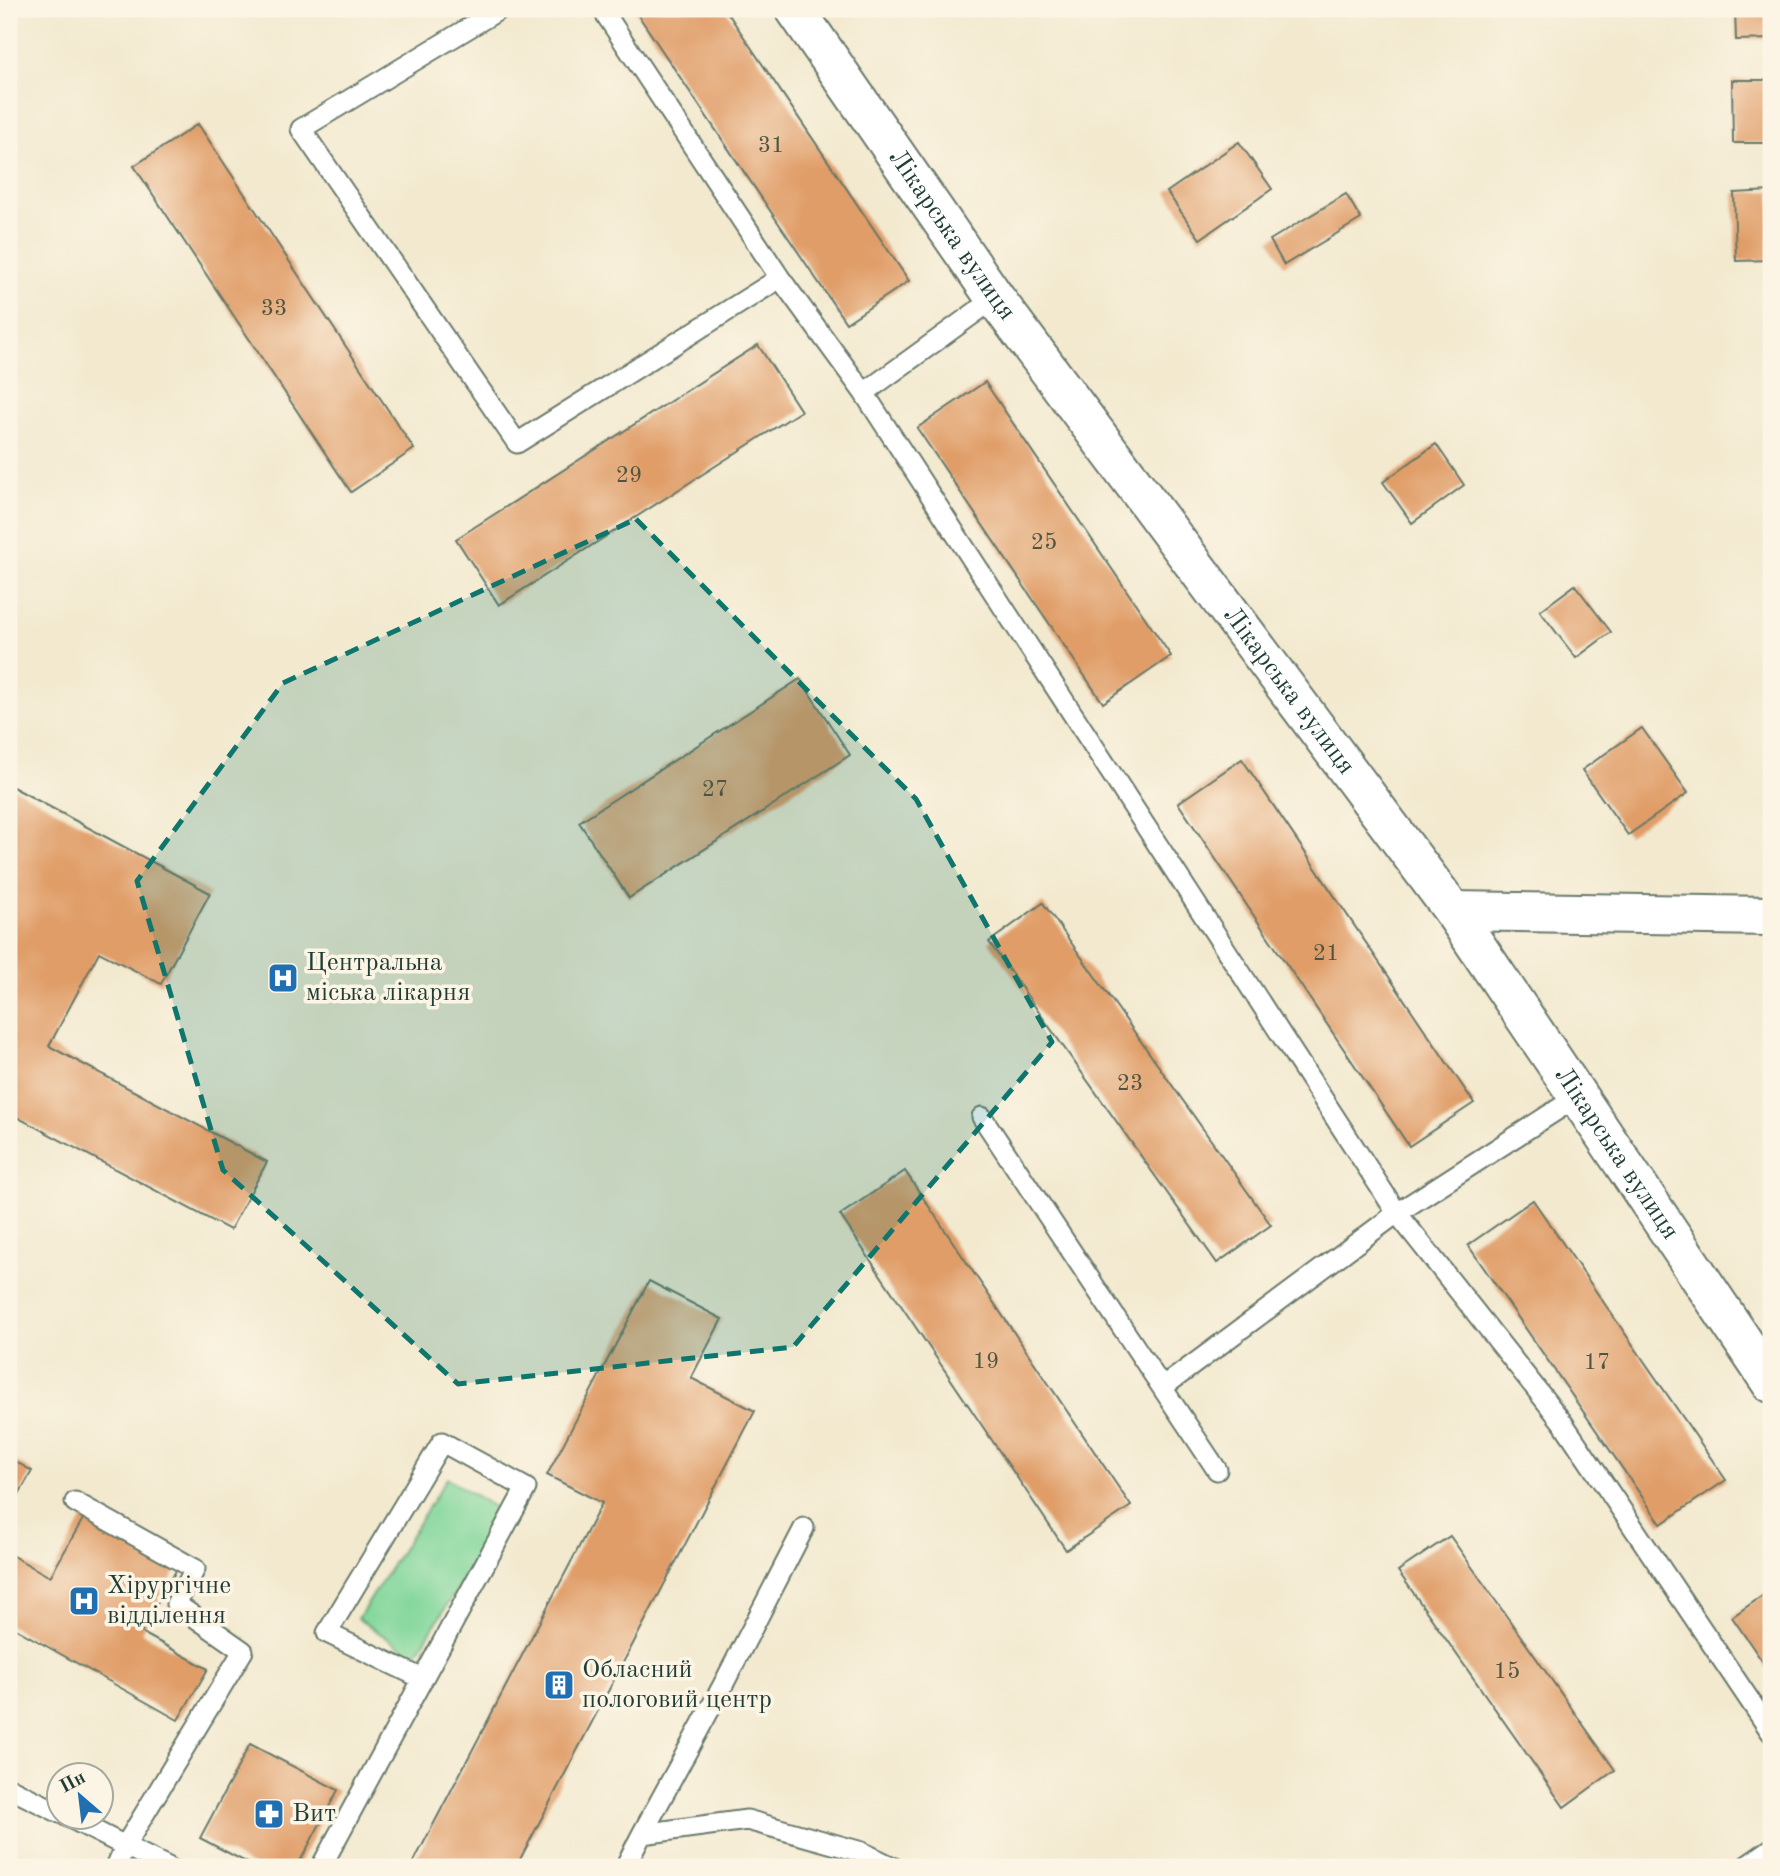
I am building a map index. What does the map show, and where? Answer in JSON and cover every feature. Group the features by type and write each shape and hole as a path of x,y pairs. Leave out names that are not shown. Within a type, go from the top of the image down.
{"street":[{"name":"Лікарська вулиця","path":"795,9 995,299 1453,911 1771,1382"},
{"path":"1453,911 1771,916"}],"lane":[{"path":"500,9 301,130 517,443 780,278"},
{"path":"602,9 780,278 864,393 1397,1213 1563,1423 1771,1732"},
{"path":"864,393 995,299"},
{"path":"1163,1387 1397,1213 1577,1097"},
{"path":"982,1117 1217,1469"},
{"path":"321,1867 423,1679 526,1488 442,1442 327,1633 423,1679"},
{"path":"75,1502 195,1569 176,1604 243,1651 125,1846 116,1867"},
{"path":"625,1867 804,1528"},
{"path":"9,1788 46,1806"},
{"path":"642,1834 747,1820 862,1852 893,1867"},
{"path":"94,1830 168,1867"},
{"path":"1745,1867 1771,1849"}],"highlighted area":[{"path":"636,519 916,799 1052,1042 793,1347 458,1384 223,1170 137,881 283,683"}],"green space":[{"path":"447,1478 505,1514 415,1656 358,1619"}],"building":[{"path":"634,9 725,9 909,281 846,323"},
{"path":"1735,9 1771,9 1771,39 1736,40"},
{"path":"1732,80 1771,80 1771,143 1733,143"},
{"path":"198,124 414,449 351,492 134,166"},
{"path":"1239,142 1272,189 1200,239 1167,192"},
{"path":"1771,191 1771,260 1736,261 1734,193"},
{"path":"1346,194 1361,219 1284,265 1270,240"},
{"path":"758,345 801,411 499,605 456,539"},
{"path":"985,382 1171,656 1103,703 917,428"},
{"path":"1436,444 1464,485 1412,523 1383,482"},
{"path":"1575,585 1611,632 1576,658 1540,611"},
{"path":"800,679 850,755 629,898 579,822"},
{"path":"1642,728 1688,793 1628,835 1582,770"},
{"path":"1242,759 1474,1103 1409,1146 1178,803"},
{"path":"9,785 210,893 161,984 99,952 49,1046 267,1162 230,1230 9,1113"},
{"path":"1043,903 1271,1225 1217,1263 989,942"},
{"path":"905,1171 1131,1506 1066,1550 840,1215"},
{"path":"1533,1200 1726,1480 1661,1524 1468,1245"},
{"name":"Обласний пологовий центр","path":"649,1281 722,1319 691,1378 755,1411 516,1867 411,1867 602,1503 547,1475"},
{"path":"9,1458 32,1471 9,1512"},
{"name":"Хірургічне відділення","path":"84,1517 177,1569 141,1632 208,1669 178,1720 9,1625 9,1554 50,1577"},
{"path":"1450,1536 1615,1770 1564,1807 1398,1571"},
{"path":"1771,1590 1771,1674 1732,1617"},
{"name":"Вит","path":"250,1744 338,1790 297,1867 255,1867 200,1838"}],"place":[{"name":"Центральна міська лікарня","path":"283,978"},
{"name":"Хірургічне відділення","path":"84,1601"},
{"name":"Обласний пологовий центр","path":"559,1685"},
{"name":"Вит","path":"269,1814"}]}
